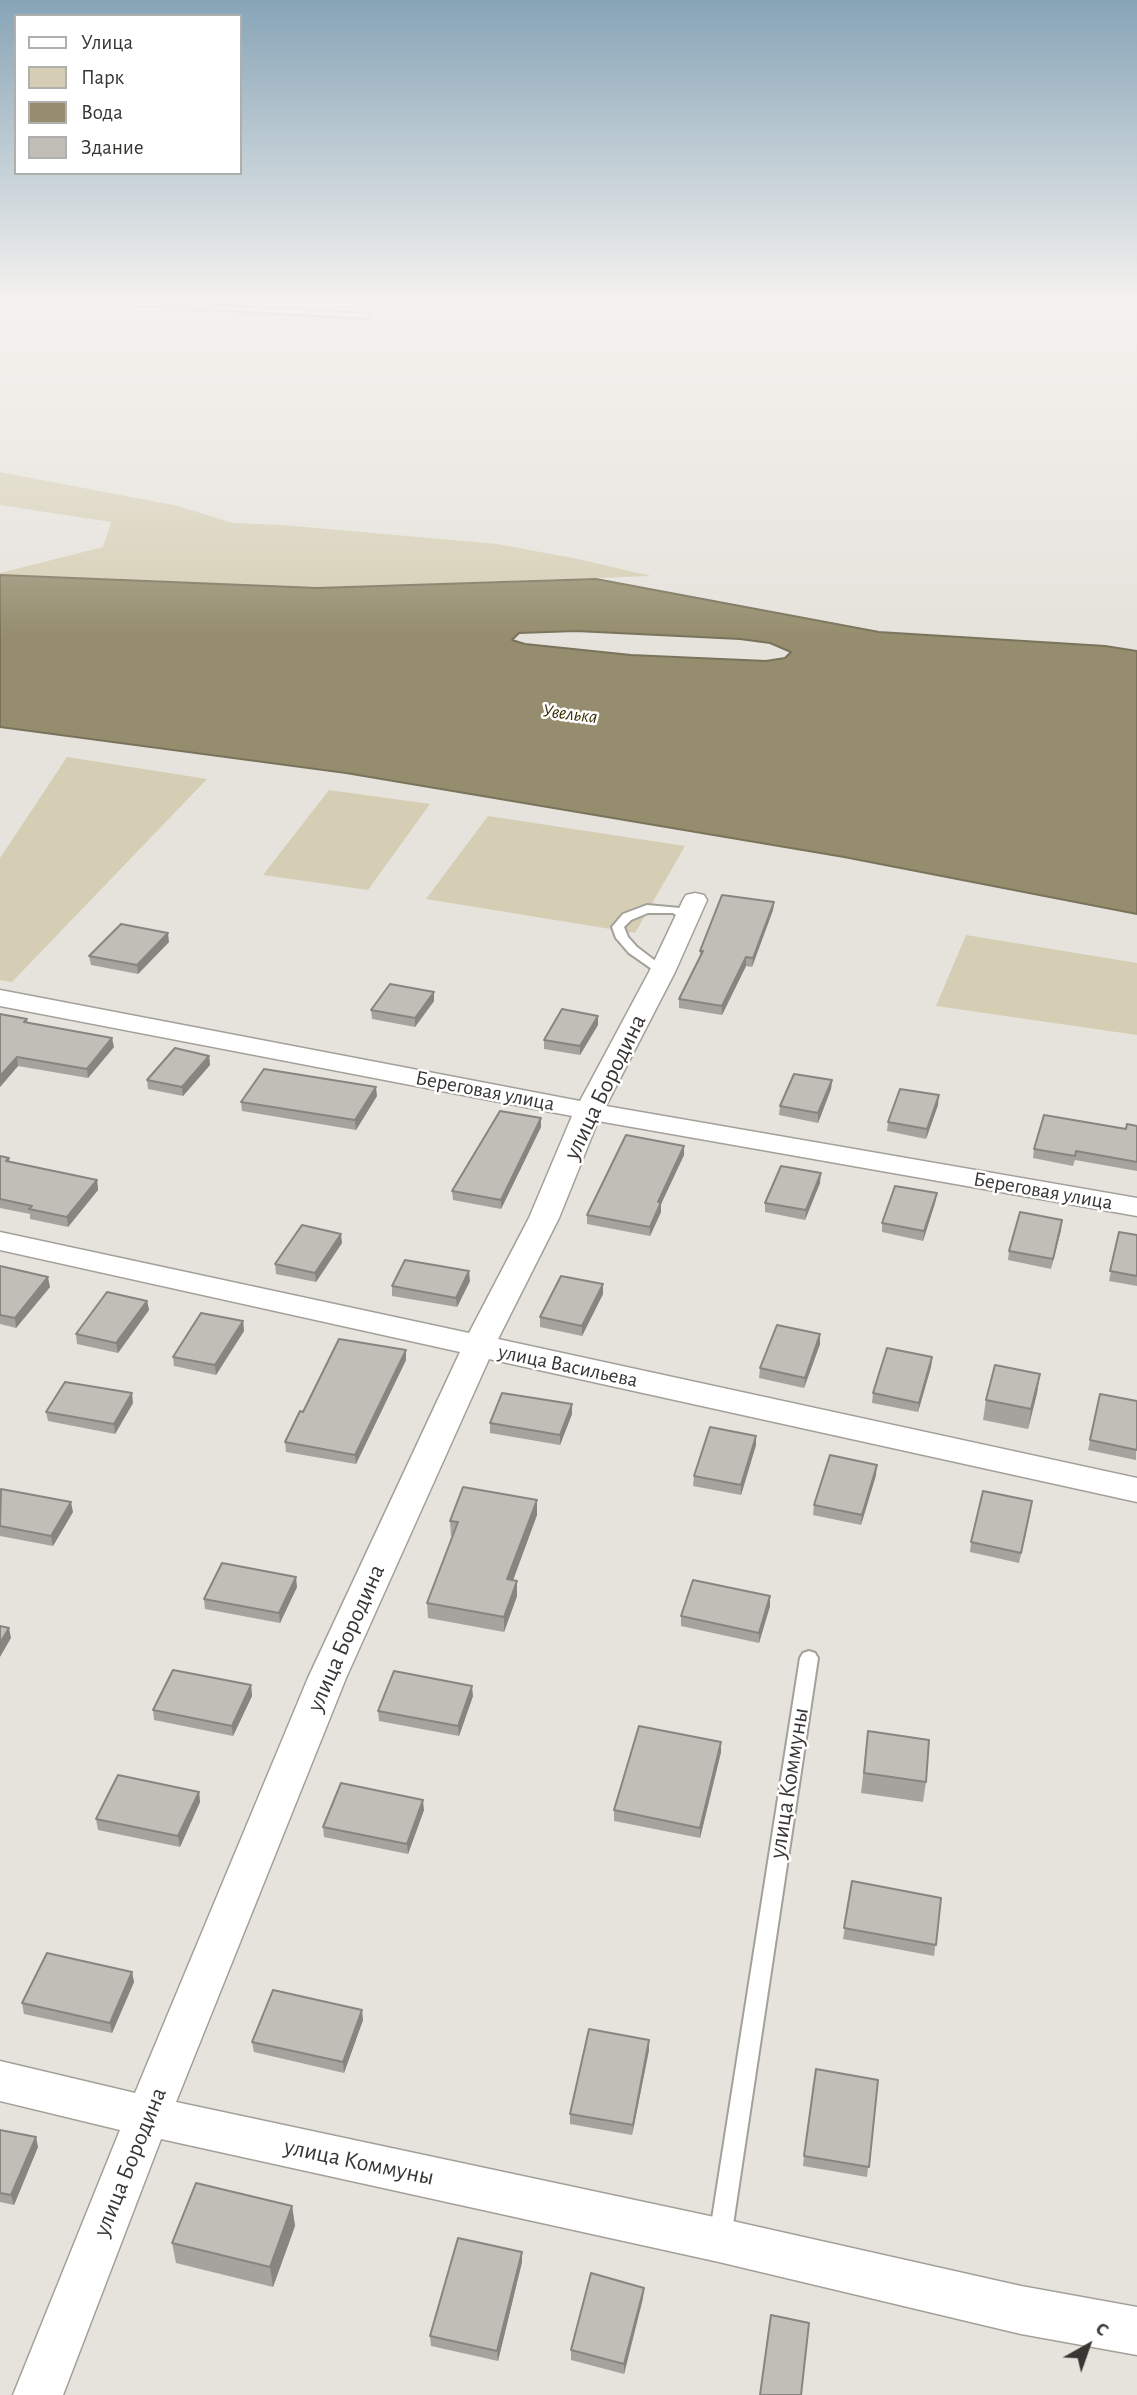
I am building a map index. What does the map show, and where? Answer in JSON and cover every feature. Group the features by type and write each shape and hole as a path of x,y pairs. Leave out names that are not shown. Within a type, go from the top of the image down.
{"street":[{"name":"улица Бородина","path":"38,2395 148,2116 327,1678 478,1346 544,1219 588,1111 601,1091 692,910"},
{"name":"Береговая улица","path":"0,998 588,1111 1137,1207"},
{"name":"улица Васильева","path":"0,1241 1137,1490"},
{"name":"улица Коммуны","path":"0,2081 148,2116 719,2240 1021,2310 1137,2331"}],"lane":[{"path":"662,972 633,950 622,938 618,927 627,917 647,909 692,910"},
{"name":"улица Коммуны","path":"719,2240 808,1658"}],"green space":[{"path":"0,472 178,506 233,523 497,544 651,576 317,588 0,575 103,547 111,522 0,505"},
{"path":"67,757 207,779 12,982 0,980 0,858"},
{"path":"329,790 430,804 368,890 263,875"},
{"path":"488,816 685,846 635,933 426,899"},
{"path":"966,935 1137,963 1137,1035 936,1006"}],"water":[{"name":"Увелька","path":"0,575 317,588 596,579 879,632 1105,646 1137,651 1137,914 844,857 346,773 0,727","holes":["576,631 740,639 770,643 791,652 785,658 766,661 631,655 525,644 512,640 519,633"]}],"building":[{"path":"722,895 774,902 753,958 746,957 722,1006 679,999 703,951 700,951"},
{"path":"121,924 168,933 137,965 89,956"},
{"path":"390,984 434,992 415,1018 371,1010"},
{"path":"562,1009 598,1016 580,1046 544,1040"},
{"path":"0,1014 27,1019 24,1022 112,1038 87,1069 17,1057 0,1076"},
{"path":"175,1048 209,1056 182,1087 147,1080"},
{"path":"264,1069 376,1087 355,1120 241,1102"},
{"path":"794,1074 832,1080 818,1113 780,1106"},
{"path":"900,1089 939,1095 927,1129 888,1122"},
{"path":"500,1111 541,1118 501,1200 452,1191"},
{"path":"1044,1115 1126,1129 1127,1124 1137,1126 1137,1162 1076,1151 1075,1156 1034,1149"},
{"path":"626,1135 684,1146 658,1202 661,1202 650,1227 587,1215"},
{"path":"0,1156 9,1158 6,1161 97,1180 67,1217 29,1209 32,1206 0,1199"},
{"path":"781,1166 821,1173 806,1210 765,1203"},
{"path":"895,1186 937,1193 924,1231 882,1223"},
{"path":"1020,1212 1062,1220 1053,1259 1009,1251"},
{"path":"302,1225 341,1234 315,1273 275,1264"},
{"path":"1119,1232 1137,1235 1137,1276 1110,1271"},
{"path":"405,1260 469,1271 456,1298 392,1286"},
{"path":"0,1266 48,1277 15,1318 0,1315"},
{"path":"561,1276 603,1284 582,1326 540,1317"},
{"path":"107,1292 147,1301 116,1343 76,1334"},
{"path":"201,1313 243,1321 215,1365 173,1357"},
{"path":"777,1325 820,1334 805,1378 760,1368"},
{"path":"339,1339 406,1350 355,1455 285,1442"},
{"path":"887,1348 932,1357 919,1403 873,1393"},
{"path":"995,1365 1040,1374 1031,1409 986,1400"},
{"path":"65,1382 132,1393 114,1424 46,1412"},
{"path":"502,1393 572,1404 560,1435 490,1423"},
{"path":"1100,1394 1137,1401 1137,1450 1090,1440"},
{"path":"710,1427 756,1436 741,1485 694,1476"},
{"path":"830,1455 877,1465 862,1515 814,1505"},
{"path":"463,1487 537,1500 507,1579 517,1581 504,1617 427,1603 458,1522 450,1521"},
{"path":"1,1489 71,1502 51,1536 0,1526"},
{"path":"983,1491 1032,1501 1021,1553 971,1542"},
{"path":"222,1563 296,1577 279,1613 204,1599"},
{"path":"693,1580 770,1596 759,1633 681,1616"},
{"path":"0,1626 9,1628 0,1643"},
{"path":"173,1670 251,1685 232,1726 153,1710"},
{"path":"394,1671 472,1686 458,1726 378,1711"},
{"path":"639,1726 721,1742 700,1828 614,1810"},
{"path":"868,1731 929,1740 926,1782 864,1773"},
{"path":"118,1775 199,1792 178,1836 96,1819"},
{"path":"341,1783 423,1800 407,1844 323,1827"},
{"path":"852,1881 941,1898 936,1945 844,1928"},
{"path":"47,1953 132,1972 110,2023 22,2003"},
{"path":"273,1990 362,2010 343,2062 252,2042"},
{"path":"589,2029 649,2040 633,2125 570,2114"},
{"path":"816,2069 878,2080 869,2167 804,2156"},
{"path":"0,2130 36,2137 11,2195 0,2193"},
{"path":"196,2183 292,2206 270,2267 172,2243"},
{"path":"458,2238 522,2252 497,2351 430,2336"},
{"path":"591,2273 644,2288 624,2364 571,2350"},
{"path":"771,2315 809,2323 801,2395 760,2395"}]}
